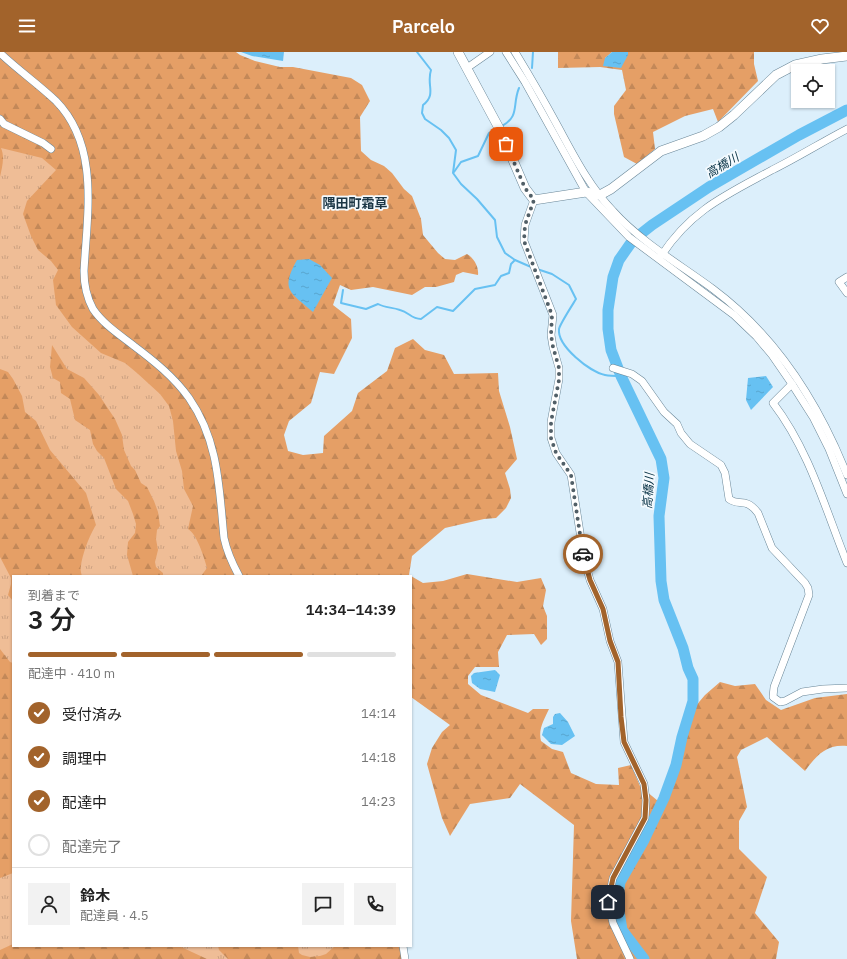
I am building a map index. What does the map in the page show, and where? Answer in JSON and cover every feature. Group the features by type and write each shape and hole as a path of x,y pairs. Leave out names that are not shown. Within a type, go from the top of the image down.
{"main road":[{"path":"458,52 468,68 499,128 525,188 534,200 586,192 600,195 612,189 661,151 703,136 719,127 734,115 776,75 795,65 822,59 847,56"}],"street":[{"path":"468,68 490,52"},
{"path":"506,52 525,82 586,192 629,237 714,289 761,331 799,379 837,448 847,475"},
{"path":"515,52 587,179 613,211 650,249"},
{"path":"0,53 56,101 66,113 77,135 87,169 88,195 84,279 89,299 94,309 116,333 162,368 176,381 200,416 216,459 226,548 232,564 238,575"},
{"path":"0,119 4,124 43,143 51,149"},
{"path":"660,256 692,218 713,202 847,129"},
{"path":"534,200 525,225 524,241 552,315 552,341 559,368 559,380 551,422 551,438 556,453 571,475 584,558 590,580 603,609 610,641 618,662 624,742 644,784 646,800 645,818 613,878 608,902 613,923 630,959"},
{"path":"660,256 734,315 756,336 772,355 813,416 829,449 847,494"},
{"path":"847,277 839,282 847,293"},
{"path":"613,368 632,374 642,381 664,412 677,424 681,433 690,444 721,465 725,473 728,500 732,502 743,502 754,508 758,513 772,548 808,588 809,595 774,687 773,697 780,702 785,702 802,692 847,688"},
{"path":"792,384 773,403 784,417 804,454 847,563"},
{"path":"403,947 405,959"}],"green space":[{"path":"0,52 236,52 255,61 280,67 293,67 351,78 362,85 370,101 360,117 361,151 371,160 384,166 392,173 404,189 412,196 421,219 423,235 438,253 445,259 455,260 467,254 476,263 478,275 463,272 456,275 454,282 436,287 425,287 412,295 373,287 351,290 340,285 333,305 351,319 352,338 334,374 320,372 311,403 289,421 284,435 288,451 303,455 323,453 324,436 352,411 358,393 387,371 395,348 413,339 425,350 444,355 454,374 498,373 499,391 510,427 517,459 505,473 511,498 506,508 496,518 484,519 445,528 412,556 409,575 202,575 207,568 197,541 188,529 193,506 184,489 182,471 176,451 173,421 169,406 160,394 125,363 101,353 72,327 56,305 53,280 58,270 51,261 38,250 23,214 27,201 56,170 42,158 1,148 3,159 0,177"},
{"path":"558,52 612,52 605,58 628,55 628,52 754,52 754,64 758,81 718,122 713,109 685,116 653,132 655,149 637,164 624,157 614,114 614,106 626,90 622,70 600,67 558,68"},
{"path":"0,130 82,159 235,575 12,575 12,947 351,947 342,959 0,959"},
{"path":"52,345 67,369 84,378 99,395 115,419 122,435 124,450 131,466 135,470 141,483 147,487 158,512 160,526 157,530 156,539 158,550 155,562 156,567 163,573 163,575 133,575 127,555 128,542 135,533 136,524 128,501 116,489 104,458 93,444 90,430 75,420 70,399 61,393 60,382 53,378 50,367"},
{"path":"0,369 8,372 13,379 22,396 25,412 36,421 50,450 86,493 96,525 83,556 81,568 82,575 12,575 12,600 8,595 11,578 0,557"},
{"path":"467,574 517,582 541,578 546,590 543,606 547,616 547,639 541,645 534,634 507,635 498,652 499,667 475,667 468,676 468,684 481,695 528,713 533,709 549,709 543,721 540,732 541,741 552,749 563,752 571,773 596,784 619,785 618,768 631,765 640,786 658,801 672,765 683,721 705,695 720,682 735,686 755,684 766,700 781,710 815,698 847,694 847,746 827,749 813,760 805,771 767,737 741,750 737,757 747,807 739,821 739,849 767,877 755,913 779,942 776,959 577,959 571,921 574,825 520,784 510,798 470,804 450,836 442,818 427,764 432,748 442,732 450,725 412,698 412,577 423,583 443,581"},
{"path":"0,649 12,663 12,873 0,878"},
{"path":"12,944 12,947 181,947 207,959 0,959 0,950"},
{"path":"218,947 298,947 299,953 310,957 326,954 334,947 404,947 406,959 228,959 219,950"}],"water":[{"path":"241,52 284,52 283,61 252,56"},
{"path":"612,52 628,52 628,55 621,68 603,66 605,58"},
{"path":"309,259 320,265 332,278 313,312 293,295 289,284 289,278 297,260"},
{"path":"766,376 773,387 751,410 746,400 748,378"},
{"path":"495,670 500,675 495,692 480,689 472,683 471,676 474,673"},
{"path":"560,713 568,722 575,736 562,745 551,744 542,735 544,728 553,724 553,717 555,714"}],"waterway":[{"path":"417,52 431,70 430,93 427,101 423,105 422,113 425,119 441,130 449,138 456,150 453,173 461,184 477,199 495,220 497,237 505,253 515,260 531,267"},
{"path":"532,68 533,52"},
{"path":"502,126 508,122 515,110 519,88"},
{"name":"高橋川","path":"644,959 622,930 618,896 620,882 644,840 664,798 676,765 682,737 693,701 693,679 688,668 683,648 664,600 661,581 659,516 664,478 661,459 621,376 611,350 608,329 608,310 613,277 619,260 633,240 652,225 709,187 799,135 847,110"},
{"path":"454,172 461,162 478,156 489,133 496,129"},
{"path":"343,290 341,303 366,309 378,304 403,311 415,318 421,319 437,307 453,311 475,289 495,285 501,276 509,273 511,264 515,260"},
{"path":"537,269 552,274 569,285 576,299 559,329 563,343 583,364 591,369 607,375 621,376"}],"way so far":[{"path":"506,144 525,188 534,200 525,225 524,241 552,315 551,335 559,368 559,380 551,422 551,438 556,453 571,475 583,554"}],"district":[{"name":"隅田町霜草","path":"355,203"}],"route":[{"path":"583,554 590,580 603,609 610,641 618,662 624,742 644,784 646,800 645,818 613,878 608,902"}]}
